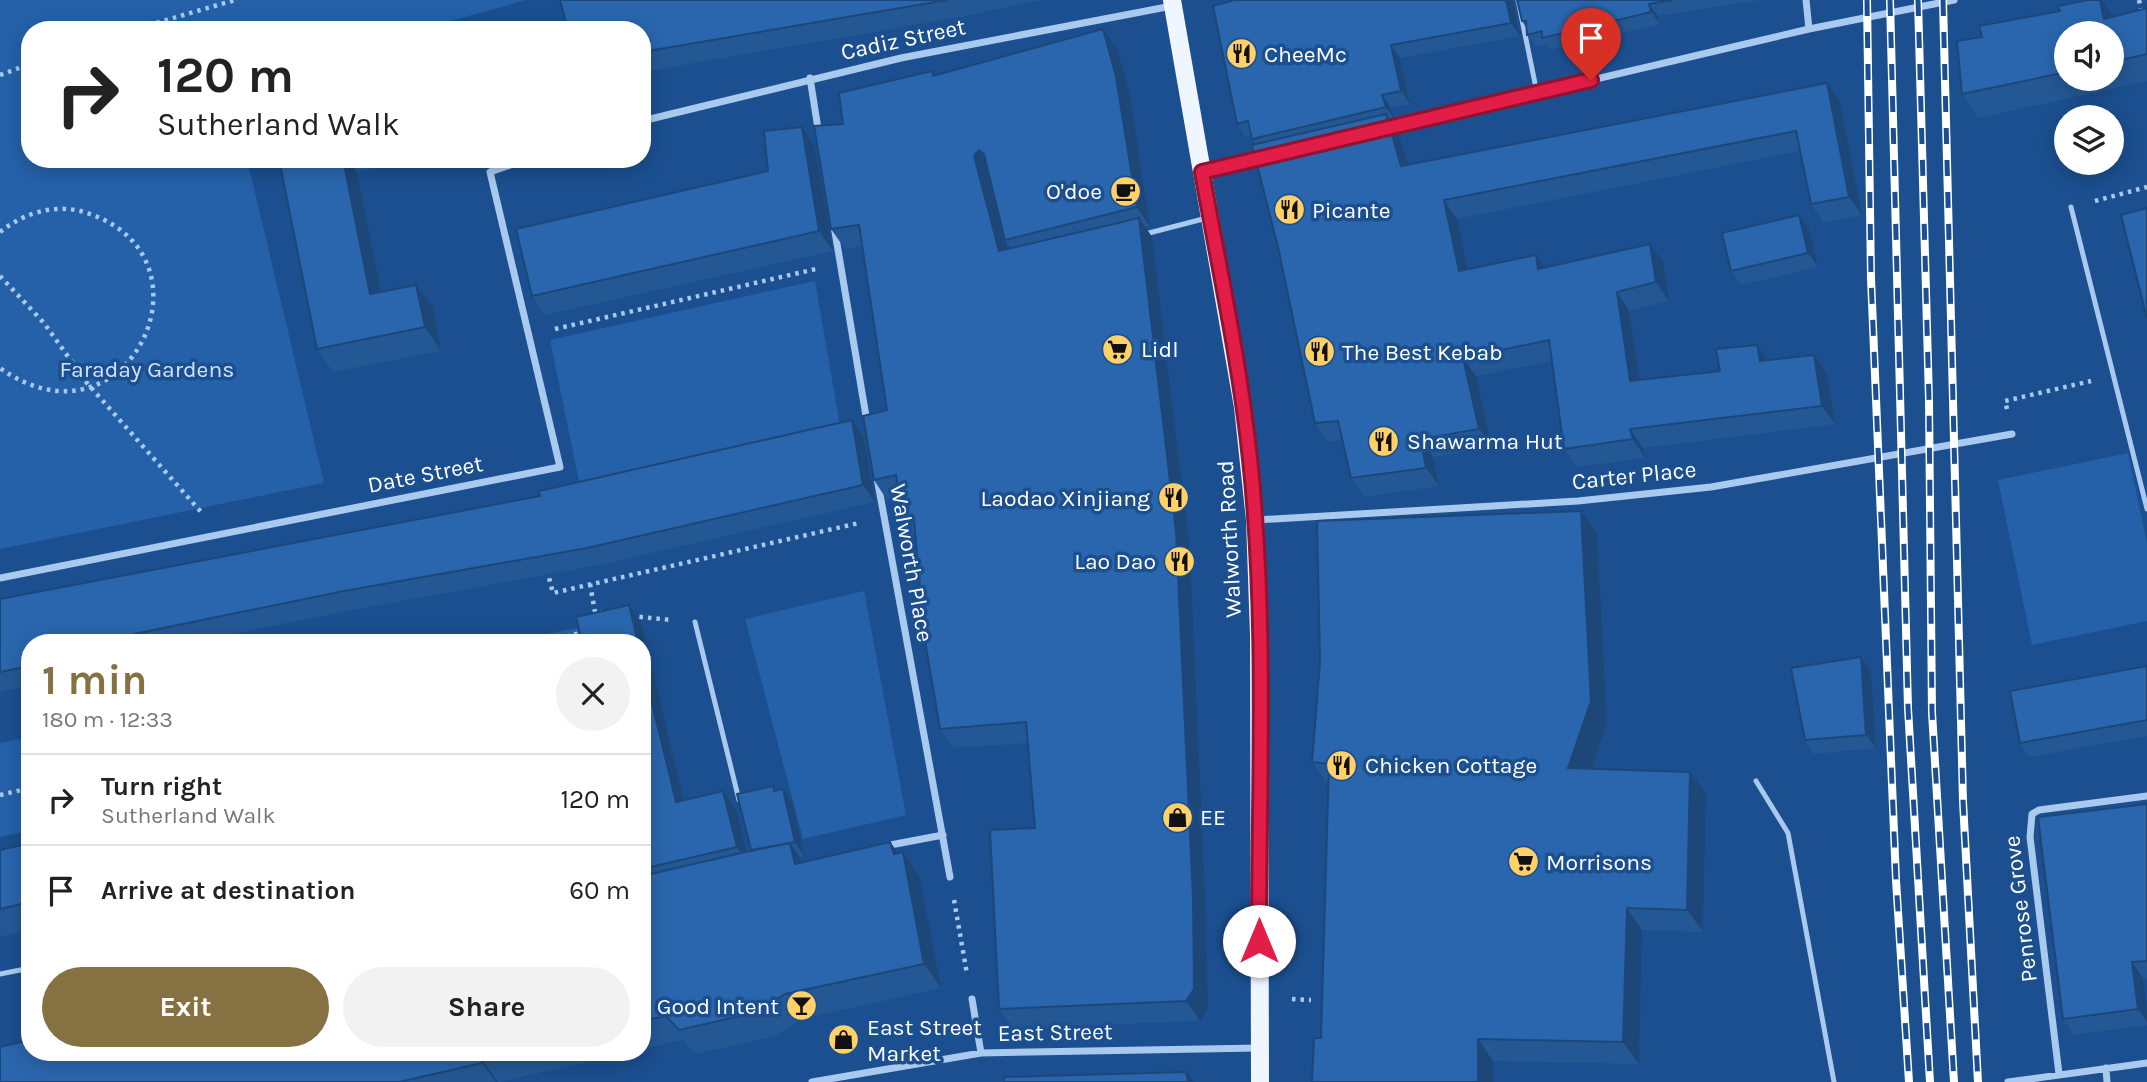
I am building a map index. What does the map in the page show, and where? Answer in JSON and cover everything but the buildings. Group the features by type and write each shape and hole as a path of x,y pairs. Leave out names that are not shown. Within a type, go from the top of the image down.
{"main road":[{"name":"Walworth Road","path":"1173,3 1245,420 1255,520 1259,635 1260,1082"}],"street":[{"path":"1806,0 1809,29"},
{"path":"1376,131 1809,29 1954,0"},
{"name":"Cadiz Street","path":"651,119 810,78 1173,3"},
{"path":"810,78 821,144"},
{"path":"1202,172 1270,156"},
{"name":"Date Street","path":"0,578 219,532 560,467 526,335 490,172 501,168"},
{"path":"832,211 870,435"},
{"name":"Carter Place","path":"1255,520 1578,501 1711,487 2012,434"},
{"name":"Walworth Place","path":"874,463 950,877"},
{"name":"Penrose Grove","path":"2060,1074 2030,837 2032,814 2039,810 2147,796"},
{"path":"876,848 943,835"},
{"path":"972,999 981,1053"},
{"name":"East Street","path":"812,1082 981,1053 1259,1048"},
{"path":"2008,1082 2147,1063"},
{"path":"2106,1068 2108,1082"}],"lane":[{"path":"1518,0 1536,93"},
{"path":"2071,207 2147,509"},
{"path":"1143,234 1210,218"},
{"path":"695,622 741,805"},
{"path":"1756,781 1788,833 1834,1082"},
{"path":"0,974 21,970"}],"path":[{"path":"163,21 235,0"},
{"path":"2139,0 2144,23"},
{"path":"0,75 21,67"},
{"path":"2071,207 2147,187"},
{"path":"0,233 13,222 35,212 58,209 82,211 104,219 124,232 139,250 149,272 154,296 148,331 131,361 113,377 92,388 67,392 43,391 20,382 0,368"},
{"path":"526,335 840,263"},
{"path":"0,276 44,323 92,388 219,532"},
{"path":"2012,434 2005,401 2113,376"},
{"path":"545,557 552,593 884,517"},
{"path":"590,584 596,621"},
{"path":"595,612 608,613"},
{"path":"620,614 695,622"},
{"path":"575,634 597,629"},
{"path":"0,795 21,790"},
{"path":"950,877 972,999"},
{"path":"1291,999 1311,1000"}],"green space":[{"name":"Faraday Gardens","path":"0,0 526,0 450,21 21,21 21,168 249,168 324,483 0,549"},
{"path":"815,281 843,443 583,501 550,340"},
{"path":"2128,453 2147,543 2147,621 2032,645 1998,480"},
{"path":"864,591 906,815 803,839 745,619"},
{"path":"582,627 583,634 547,634"},
{"path":"21,739 21,832 0,837 0,743"}],"railway":[{"path":"1867,0 1871,278 1896,880 1909,1082"},
{"path":"1890,0 1908,708 1930,1082"},
{"path":"1918,0 1929,400 1932,712 1954,1082"},
{"path":"1943,0 1963,801 1978,1082"}],"place":[{"name":"CheeMc","path":"1241,54"},
{"name":"O'doe","path":"1125,191"},
{"name":"Picante","path":"1289,210"},
{"name":"Lidl","path":"1118,349"},
{"name":"The Best Kebab","path":"1319,352"},
{"name":"Shawarma Hut","path":"1384,441"},
{"name":"Laodao Xinjiang","path":"1173,498"},
{"name":"Lao Dao","path":"1179,561"},
{"name":"Chicken Cottage","path":"1342,765"},
{"name":"EE","path":"1177,817"},
{"name":"Morrisons","path":"1523,862"},
{"name":"Good Intent","path":"802,1006"},
{"name":"East Street Market","path":"844,1040"}],"route":[{"path":"1259,941 1258,556 1243,407 1202,172 1591,80"}]}
